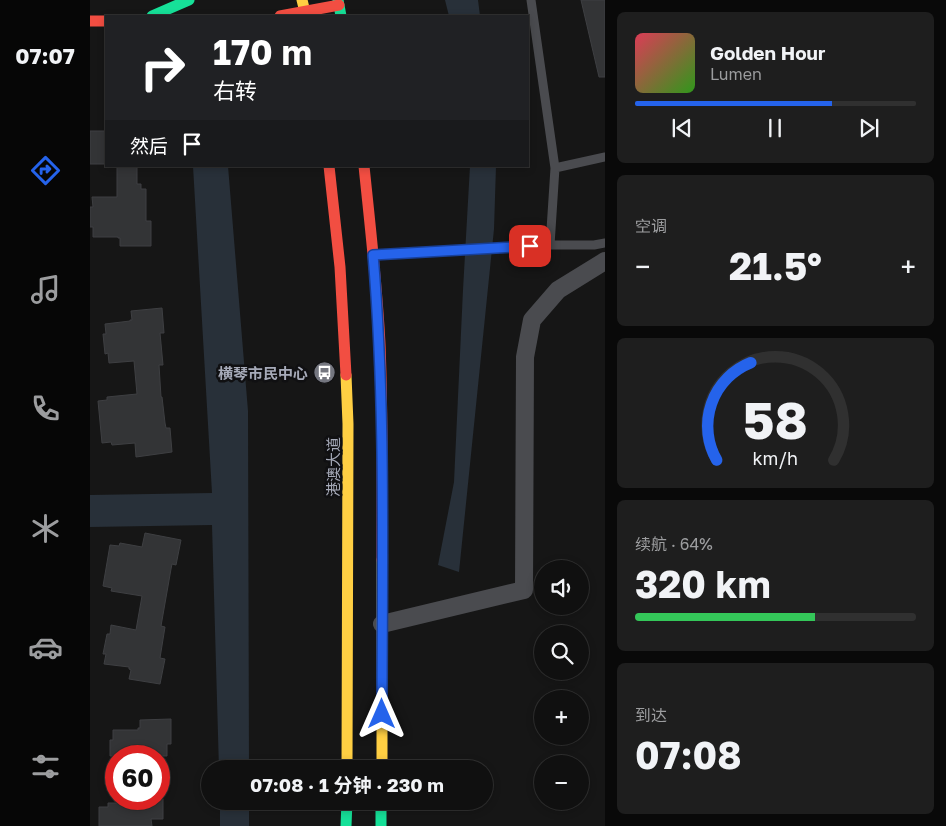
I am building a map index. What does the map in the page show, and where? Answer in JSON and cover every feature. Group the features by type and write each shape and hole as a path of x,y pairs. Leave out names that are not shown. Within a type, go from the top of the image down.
{"main road":[{"path":"154,15 189,0"},
{"path":"283,15 304,9 339,7"},
{"path":"90,21 105,21"},
{"name":"港澳大道","path":"329,167 340,267 348,424 347,760"},
{"path":"364,167 380,343 382,423 382,760"},
{"path":"346,810 346,826"},
{"path":"381,826 382,810"}],"street":[{"path":"382,624 524,590 524,357 532,320 558,290 605,261"}],"lane":[{"path":"531,0 555,168 550,245"},
{"path":"555,168 605,157"},
{"path":"373,255 605,243"}],"shaded area":[{"path":"445,0 478,0 480,15 449,15"},
{"path":"193,167 228,167 248,411 249,760 219,760 212,525 90,527 90,495 212,493"},
{"path":"470,167 496,167 494,229 459,572 438,565 454,482"},
{"path":"220,810 249,810 249,826 220,826"}],"building":[{"path":"581,0 605,0 605,77 599,77"},
{"path":"90,131 105,131 105,164 90,164"},
{"path":"117,167 137,167 137,184 141,184 141,189 146,189 146,221 151,221 151,246 120,246 120,238 118,237 93,237 93,227 90,227 90,207 93,207 92,197 117,197"},
{"path":"162,308 164,333 160,333 163,365 159,365 161,397 166,428 170,428 172,452 136,457 135,443 112,445 111,442 102,443 98,401 107,400 107,397 137,394 134,361 109,363 108,353 105,354 103,334 106,334 105,324 132,320 131,311"},
{"path":"145,533 181,540 176,565 172,564 161,626 165,627 160,658 165,659 160,684 129,679 131,670 129,667 104,664 106,654 103,654 111,625 136,630 142,596 111,591 112,588 103,586 110,545 119,546 120,543 142,547"},
{"path":"171,719 171,744 110,745 110,740 113,740 113,730 138,730 140,728 140,720"},
{"path":"99,807 105,807 105,810 163,810 163,819 151,819 152,826 99,826"}],"traffic: fast":[{"path":"154,15 189,0"},
{"path":"338,0 341,15"},
{"path":"346,826 347,810"},
{"path":"381,810 381,826"}],"traffic: slow":[{"path":"302,0 306,15"},
{"path":"346,375 348,424 347,760"},
{"path":"382,560 382,760"}],"traffic: jam":[{"path":"285,15 339,5"},
{"path":"90,21 105,21"},
{"path":"329,167 340,267 346,375"},
{"path":"364,167 380,344 382,560"}],"place":[{"name":"横琴市民中心","path":"324,373"}],"route":[{"path":"382,714 382,423 380,343 373,255 530,246"}]}
